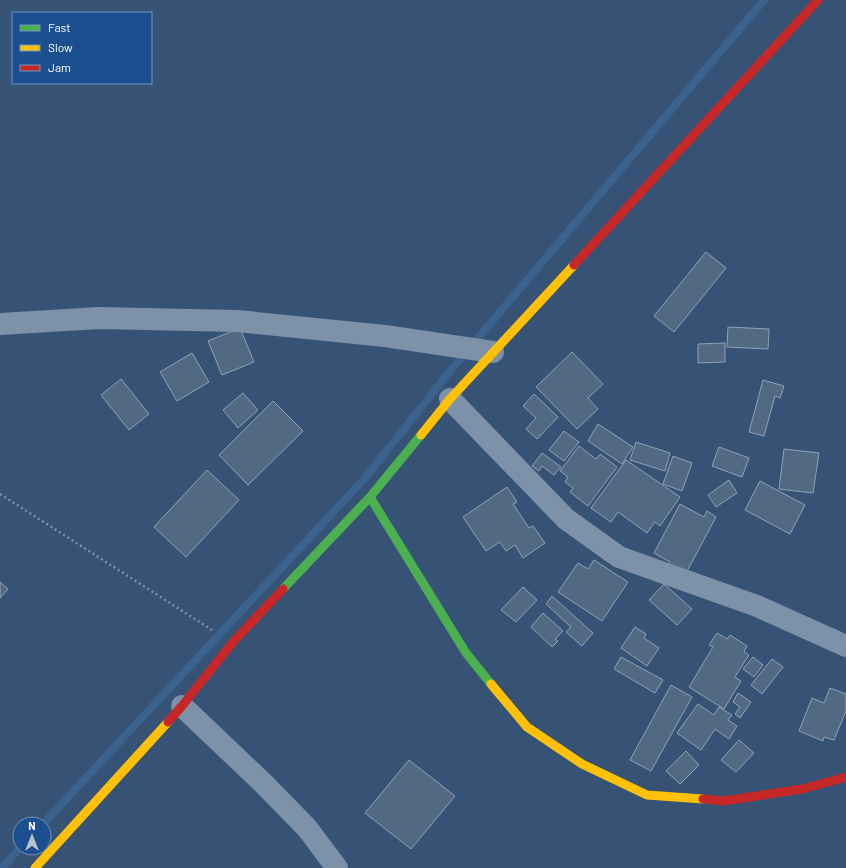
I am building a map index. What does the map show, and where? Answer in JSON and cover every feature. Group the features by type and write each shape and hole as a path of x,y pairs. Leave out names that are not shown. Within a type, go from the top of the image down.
{"main road":[{"path":"35,868 182,706 233,642 370,496 450,399 818,0"},
{"path":"370,496 466,653 527,727 582,764 647,795 724,801 802,789 846,777"}],"street":[{"path":"0,324 99,318 237,321 385,336 493,352"},
{"path":"450,399 566,519 619,557 757,606 846,646"},
{"path":"182,706 263,783 307,828 337,868"}],"path":[{"path":"0,494 219,635 233,642"}],"building":[{"path":"706,252 726,268 674,332 654,316"},
{"path":"728,327 769,329 768,349 727,347"},
{"path":"240,328 254,362 222,375 208,341"},
{"path":"725,343 725,362 698,363 698,344"},
{"path":"572,352 603,384 588,398 598,409 577,429 536,387"},
{"path":"192,353 209,382 177,401 160,372"},
{"path":"121,379 149,414 129,430 101,395"},
{"path":"763,380 784,386 780,398 775,396 764,436 749,432"},
{"path":"243,393 258,410 238,428 223,410"},
{"path":"534,394 558,417 537,439 526,429 536,418 523,406"},
{"path":"273,401 303,431 248,485 219,455"},
{"path":"598,424 633,447 622,464 588,441"},
{"path":"564,431 579,442 564,461 549,450"},
{"path":"636,442 670,453 665,471 630,460"},
{"path":"579,446 596,459 600,454 617,467 588,506 570,492 573,488 565,482 568,477 560,471"},
{"path":"719,447 749,458 742,477 712,466"},
{"path":"784,449 819,453 813,493 779,489"},
{"path":"542,453 561,467 554,475 542,466 539,471 532,466"},
{"path":"673,456 692,463 682,491 663,484"},
{"path":"626,460 680,497 660,526 655,522 647,533 618,512 611,522 591,508"},
{"path":"207,470 239,500 186,557 154,527"},
{"path":"729,480 737,493 716,507 708,495"},
{"path":"760,481 805,505 790,534 745,510"},
{"path":"507,487 517,502 513,504 529,528 533,526 545,543 523,558 515,545 506,551 500,542 486,551 463,517"},
{"path":"680,504 704,517 707,511 716,517 685,575 668,565 670,562 654,553"},
{"path":"594,560 628,582 602,621 558,592 578,563 588,569"},
{"path":"0,582 8,589 0,598"},
{"path":"664,584 692,609 677,625 649,600"},
{"path":"523,587 537,600 516,622 501,610"},
{"path":"552,596 593,633 582,646 566,632 571,627 546,604"},
{"path":"543,613 563,631 555,639 558,641 552,647 531,627"},
{"path":"635,627 646,634 644,638 659,648 647,666 621,648"},
{"path":"717,633 727,639 730,635 747,646 744,652 749,655 735,677 741,681 724,709 689,687 713,647 709,645"},
{"path":"621,657 663,680 655,693 614,669"},
{"path":"753,657 763,665 754,677 743,669"},
{"path":"772,659 783,667 762,694 751,685"},
{"path":"671,685 692,697 651,771 630,760"},
{"path":"830,688 846,694 846,711 834,740 824,737 823,741 799,731 812,698 824,703"},
{"path":"738,693 751,702 740,718 735,714 740,707 733,702"},
{"path":"698,704 714,715 719,707 732,715 728,720 737,726 729,739 715,729 701,750 677,733"},
{"path":"739,740 754,753 736,772 721,760"},
{"path":"686,751 699,765 680,784 666,771"},
{"path":"409,760 455,796 411,849 365,813"}],"waterway":[{"path":"50,816 365,478 451,370 764,0"},
{"path":"2,868 13,856"}],"traffic: fast":[{"path":"283,589 370,497 421,435"},
{"path":"370,497 466,653 491,684"}],"traffic: slow":[{"path":"421,435 450,399 574,265"},
{"path":"491,684 527,727 582,764 647,795 703,799"},
{"path":"35,868 168,722"}],"traffic: jam":[{"path":"574,265 818,0"},
{"path":"168,722 233,642 283,589"},
{"path":"703,799 724,801 802,789 846,777"}]}
